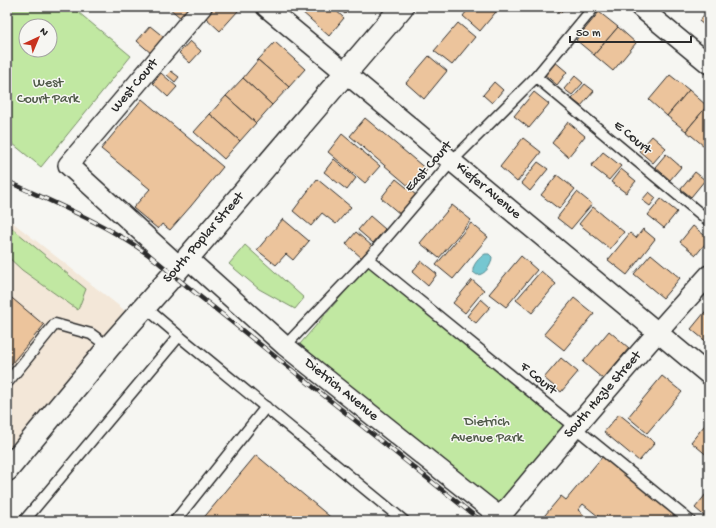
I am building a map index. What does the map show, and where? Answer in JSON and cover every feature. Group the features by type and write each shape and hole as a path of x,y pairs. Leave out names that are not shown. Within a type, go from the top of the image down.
{"main road":[{"name":"South Poplar Street","path":"7,470 109,348 402,7"}],"street":[{"name":"West Court","path":"68,165 202,7"},
{"name":"Kiefer Avenue","path":"266,7 709,375"},
{"path":"640,7 709,64"},
{"name":"Dietrich Avenue","path":"68,165 285,346 500,517"},
{"name":"South Hazle Street","path":"500,517 574,427 657,331 709,275"}],"lane":[{"name":"East Court","path":"285,346 368,259 452,161 536,76 594,7"},
{"name":"E Court","path":"536,76 709,221"},
{"name":"F Court","path":"368,259 690,521"},
{"path":"145,307 404,521"},
{"path":"7,383 56,324 91,334 109,348"},
{"path":"24,521 179,336"},
{"path":"175,521 266,407"}],"shaded area":[{"path":"7,218 128,313 7,450"}],"green space":[{"name":"West Court Park","path":"7,7 72,7 131,56 41,167 7,139"},
{"path":"7,224 86,289 78,310 22,270 7,256"},
{"path":"245,245 304,298 295,309 259,289 229,264"},
{"name":"Dietrich Avenue Park","path":"368,265 567,428 500,510 300,344"}],"water":[{"path":"485,254 489,254 492,257 491,263 488,269 480,275 477,275 473,272 473,269 478,260"}],"building":[{"path":"168,7 192,7 182,19"},
{"path":"215,7 234,7 238,11 220,31 205,17"},
{"path":"305,7 332,7 344,18 329,36 301,11"},
{"path":"336,7 351,7 345,14"},
{"path":"470,7 500,7 480,31 463,16"},
{"path":"553,7 566,7 561,13"},
{"path":"709,9 709,29 699,21"},
{"path":"599,12 618,27 594,55 576,40"},
{"path":"458,23 475,37 452,65 434,51"},
{"path":"150,26 165,38 152,54 137,41"},
{"path":"618,27 636,43 613,71 594,55"},
{"path":"190,41 201,51 190,63 179,53"},
{"path":"275,42 305,69 289,87 258,60"},
{"path":"429,56 447,71 424,99 406,83"},
{"path":"258,60 289,87 272,105 243,78"},
{"path":"554,61 567,72 557,85 544,74"},
{"path":"171,71 179,77 175,82 167,75"},
{"path":"161,73 177,87 168,97 153,83"},
{"path":"670,75 689,90 667,116 649,100"},
{"path":"575,76 583,83 572,95 564,89"},
{"path":"243,78 272,105 256,123 226,96"},
{"path":"494,82 503,90 492,103 483,95"},
{"path":"585,84 594,91 581,106 572,99"},
{"path":"689,90 707,106 686,131 667,116"},
{"path":"534,92 549,104 529,128 514,116"},
{"path":"226,96 256,123 240,141 210,114"},
{"path":"142,99 223,167 170,230 162,224 158,229 133,208 150,189 101,149"},
{"path":"707,106 709,107 709,140 704,146 686,131"},
{"path":"210,114 240,141 224,159 194,132"},
{"path":"365,118 427,170 411,188 350,136"},
{"path":"568,122 585,136 568,157 552,143"},
{"path":"342,134 380,166 365,183 328,152"},
{"path":"652,136 666,148 653,163 639,151"},
{"path":"523,138 541,152 517,182 500,167"},
{"path":"709,140 709,151 704,146"},
{"path":"603,152 621,166 609,180 591,166"},
{"path":"666,154 681,167 670,180 655,167"},
{"path":"334,159 356,178 347,190 324,172"},
{"path":"538,162 548,169 530,191 521,183"},
{"path":"621,169 636,181 626,193 611,182"},
{"path":"695,172 705,180 691,197 681,189"},
{"path":"557,175 575,189 559,209 541,195"},
{"path":"317,179 351,207 336,224 322,213 311,226 293,211"},
{"path":"396,179 416,195 400,214 381,198"},
{"path":"577,192 592,204 571,229 557,218"},
{"path":"649,192 656,198 650,206 642,200"},
{"path":"661,199 677,212 664,228 648,215"},
{"path":"452,205 471,220 439,258 420,243"},
{"path":"593,207 624,232 610,249 579,224"},
{"path":"370,216 385,229 373,243 358,230"},
{"path":"283,219 309,241 293,260 286,254 276,265 257,250"},
{"path":"471,223 488,237 453,279 436,265"},
{"path":"693,226 709,239 696,255 680,242"},
{"path":"643,229 655,239 627,275 608,260 630,233 636,238"},
{"path":"356,232 372,246 362,258 346,244"},
{"path":"651,254 680,278 663,298 634,274"},
{"path":"521,256 537,270 506,307 489,294"},
{"path":"421,261 437,274 428,286 412,272"},
{"path":"541,271 556,284 532,313 516,300"},
{"path":"472,280 484,290 465,313 453,303"},
{"path":"7,294 44,325 7,369"},
{"path":"574,298 594,314 564,350 544,334"},
{"path":"481,299 490,307 476,323 467,316"},
{"path":"709,307 709,344 691,329"},
{"path":"609,331 629,348 603,379 583,362"},
{"path":"561,358 578,372 561,392 544,378"},
{"path":"662,376 682,392 647,433 628,417"},
{"path":"619,414 655,443 639,461 604,432"},
{"path":"709,420 709,457 691,442"},
{"path":"256,455 335,521 201,521"},
{"path":"603,456 681,521 604,521 583,504 578,510 585,516 581,521 540,521 561,496 566,500"},
{"path":"706,494 709,497 708,519 695,508"}],"railway":[{"path":"7,181 115,233 155,259 481,521"}]}
